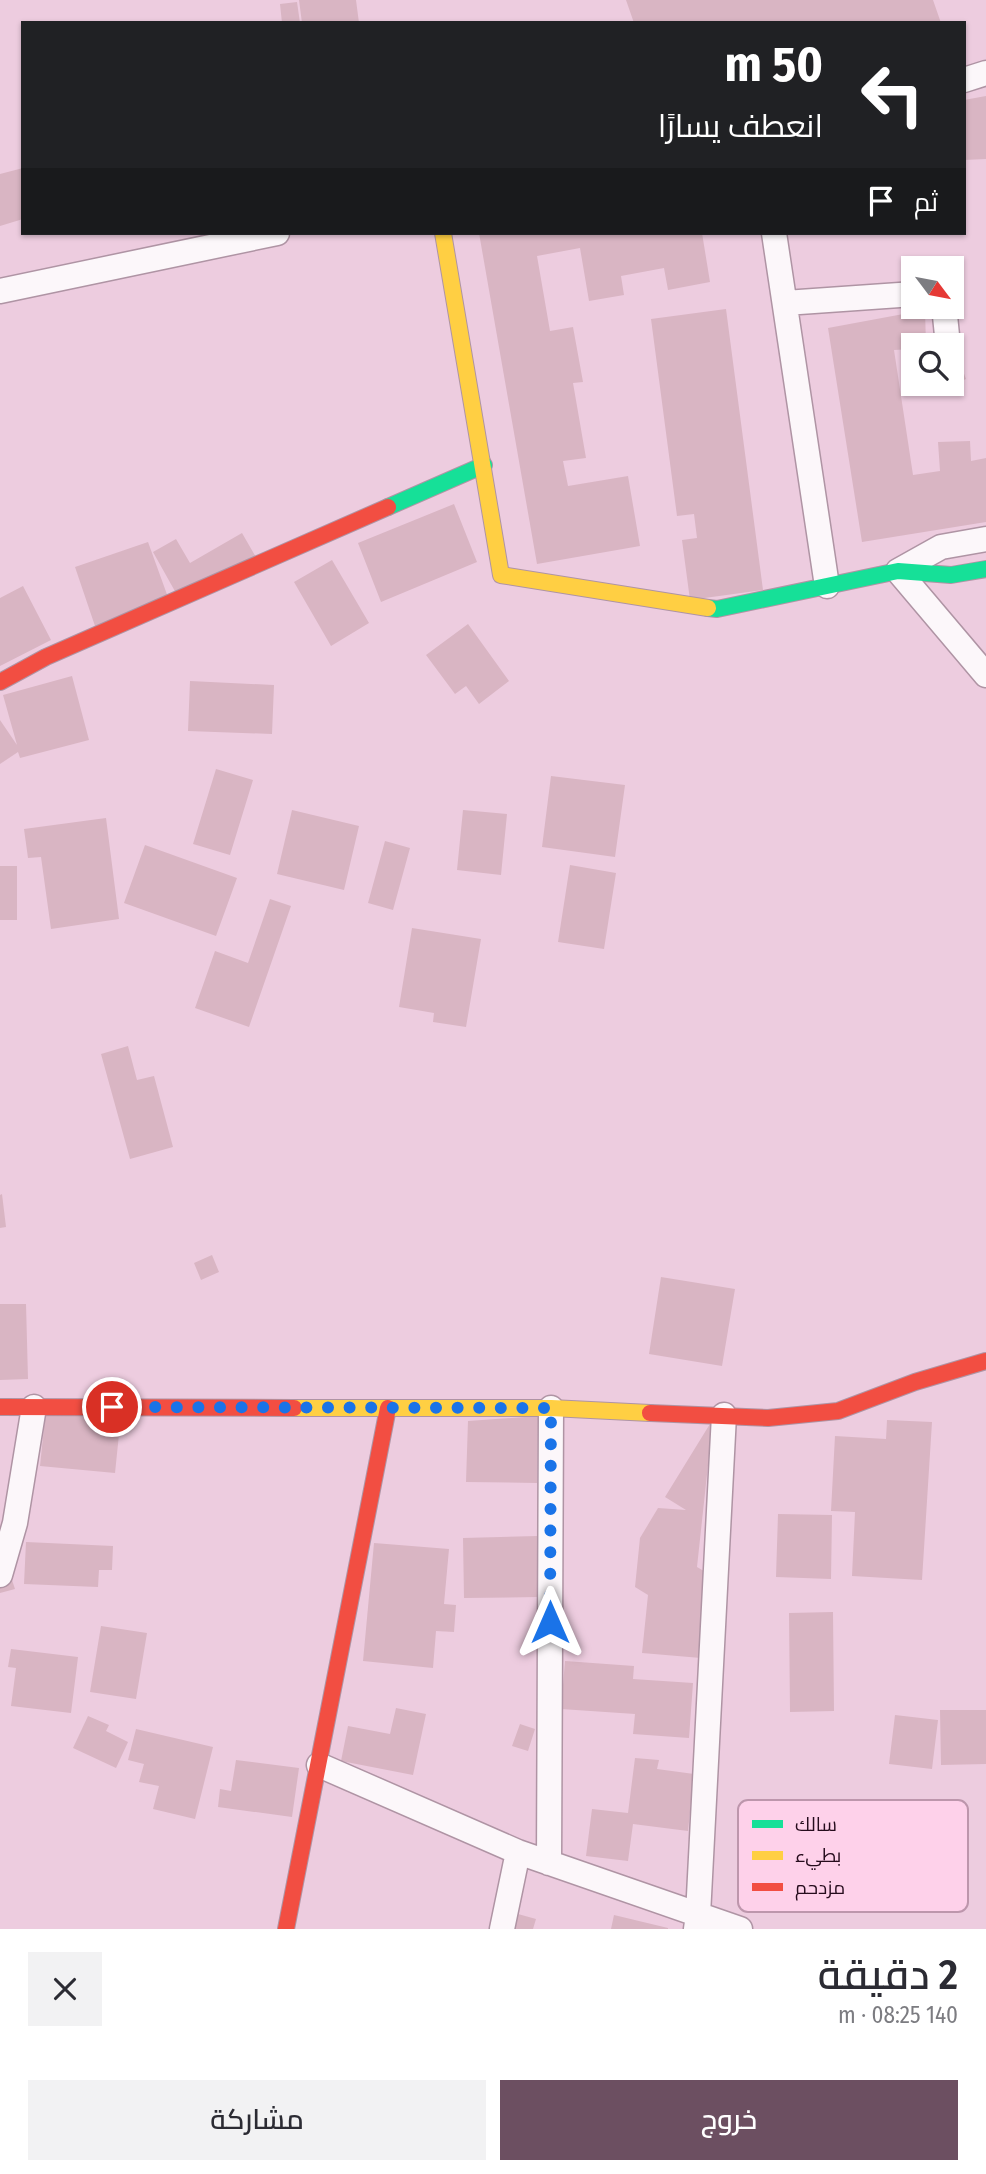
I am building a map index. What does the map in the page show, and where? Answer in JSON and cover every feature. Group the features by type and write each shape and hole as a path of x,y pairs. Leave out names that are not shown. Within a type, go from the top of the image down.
{"street":[{"path":"966,79 986,73"},
{"path":"0,291 267,235"},
{"path":"443,235 501,575 717,609 898,571 951,575 986,569"},
{"path":"774,235 827,586"},
{"path":"785,303 901,295"},
{"path":"0,682 59,651 484,465"},
{"path":"898,571 942,547 986,539"},
{"path":"898,571 986,675"},
{"path":"0,1407 551,1408 768,1418 838,1411 915,1382 986,1361"},
{"path":"0,1575 15,1523 34,1407"},
{"path":"286,1929 388,1408"},
{"path":"549,1863 551,1408"},
{"path":"697,1922 724,1415"},
{"path":"319,1765 518,1852 697,1922 740,1929"},
{"path":"502,1929 518,1852"}],"building":[{"path":"299,0 356,0 359,21 302,21"},
{"path":"626,0 933,0 940,21 633,21"},
{"path":"297,2 300,21 282,21 280,4"},
{"path":"986,96 986,159 966,160 966,100"},
{"path":"21,169 21,220 0,226 0,174"},
{"path":"479,235 702,235 710,282 668,290 664,268 621,276 624,295 589,301 580,248 537,256 550,331 573,327 583,382 573,383 586,458 563,461 568,486 628,476 640,546 537,564"},
{"path":"726,309 763,590 690,600 682,540 697,538 694,514 677,516 651,319"},
{"path":"901,314 901,319 925,319 926,333 901,333 901,350 894,350 913,475 940,471 938,442 970,441 971,461 986,458 986,522 862,542 828,328"},
{"path":"454,504 477,562 381,602 358,543"},
{"path":"242,533 257,559 181,602 153,552 176,539 190,563"},
{"path":"148,542 169,600 95,626 75,567"},
{"path":"332,560 369,623 331,646 294,582"},
{"path":"23,586 51,640 0,666 0,598"},
{"path":"468,624 509,681 479,704 466,686 455,694 426,655"},
{"path":"72,676 89,740 20,758 18,752 0,764 0,720 17,745 3,695"},
{"path":"190,681 274,685 272,734 188,731"},
{"path":"216,769 253,780 230,855 193,844"},
{"path":"551,776 625,785 615,857 542,847"},
{"path":"292,810 359,826 344,890 277,874"},
{"path":"463,810 507,814 501,875 457,870"},
{"path":"106,818 119,919 51,929 41,857 28,858 24,829"},
{"path":"385,841 410,848 393,910 368,903"},
{"path":"145,845 237,878 216,936 124,903"},
{"path":"570,865 616,873 604,949 558,942"},
{"path":"0,866 17,866 17,920 0,920"},
{"path":"270,899 291,906 249,1027 195,1008 215,951 248,963"},
{"path":"412,928 481,939 466,1027 433,1022 434,1013 399,1007"},
{"path":"128,1046 137,1080 154,1076 173,1147 130,1159 101,1054"},
{"path":"2,1194 6,1227 0,1228 0,1195"},
{"path":"212,1255 219,1272 201,1280 194,1263"},
{"path":"661,1277 735,1289 722,1366 649,1354"},
{"path":"0,1304 26,1304 28,1379 0,1380"},
{"path":"46,1408 121,1415 115,1473 40,1466"},
{"path":"538,1416 537,1483 466,1482 468,1421"},
{"path":"713,1419 697,1567 709,1574 701,1658 642,1653 648,1595 635,1587 640,1538 658,1508 686,1510 665,1497"},
{"path":"887,1420 932,1422 922,1580 852,1576 855,1512 831,1511 835,1436 886,1439"},
{"path":"778,1514 832,1515 831,1579 776,1577"},
{"path":"537,1536 538,1597 464,1598 463,1538"},
{"path":"26,1542 113,1546 112,1570 99,1570 98,1587 24,1584"},
{"path":"374,1543 449,1549 444,1604 456,1605 454,1632 436,1631 433,1668 363,1661"},
{"path":"0,1544 15,1589 0,1593"},
{"path":"833,1612 834,1711 790,1712 789,1613"},
{"path":"101,1626 147,1633 136,1699 90,1692"},
{"path":"11,1649 78,1657 71,1713 11,1706 16,1668 8,1667"},
{"path":"565,1661 634,1666 633,1679 693,1683 689,1738 633,1734 635,1714 561,1709"},
{"path":"396,1708 426,1714 413,1775 341,1761 348,1726 390,1734"},
{"path":"940,1710 986,1710 986,1764 941,1765"},
{"path":"895,1715 938,1720 932,1769 889,1764"},
{"path":"88,1716 109,1725 106,1731 128,1742 116,1768 73,1748"},
{"path":"520,1724 535,1729 528,1751 512,1746"},
{"path":"136,1729 213,1747 195,1819 153,1809 159,1786 139,1782 144,1764 128,1760"},
{"path":"635,1758 659,1760 657,1769 694,1774 688,1831 633,1824 628,1861 586,1856 592,1809 628,1813"},
{"path":"236,1760 299,1768 292,1817 218,1807 220,1789 231,1791"},
{"path":"518,1914 536,1919 533,1929 514,1929"},
{"path":"614,1915 668,1928 668,1929 611,1929"}],"traffic: fast":[{"path":"388,507 484,465"},
{"path":"708,608 717,609 898,571 951,575 986,569"}],"traffic: slow":[{"path":"443,235 501,575 708,608"},
{"path":"294,1408 551,1408 650,1413"}],"traffic: jam":[{"path":"0,682 46,657 388,507"},
{"path":"650,1413 768,1418 838,1411 915,1382 986,1361"},
{"path":"0,1407 294,1408"},
{"path":"286,1929 388,1408"}],"route":[{"path":"112,1407 551,1408 550,1622"}]}
